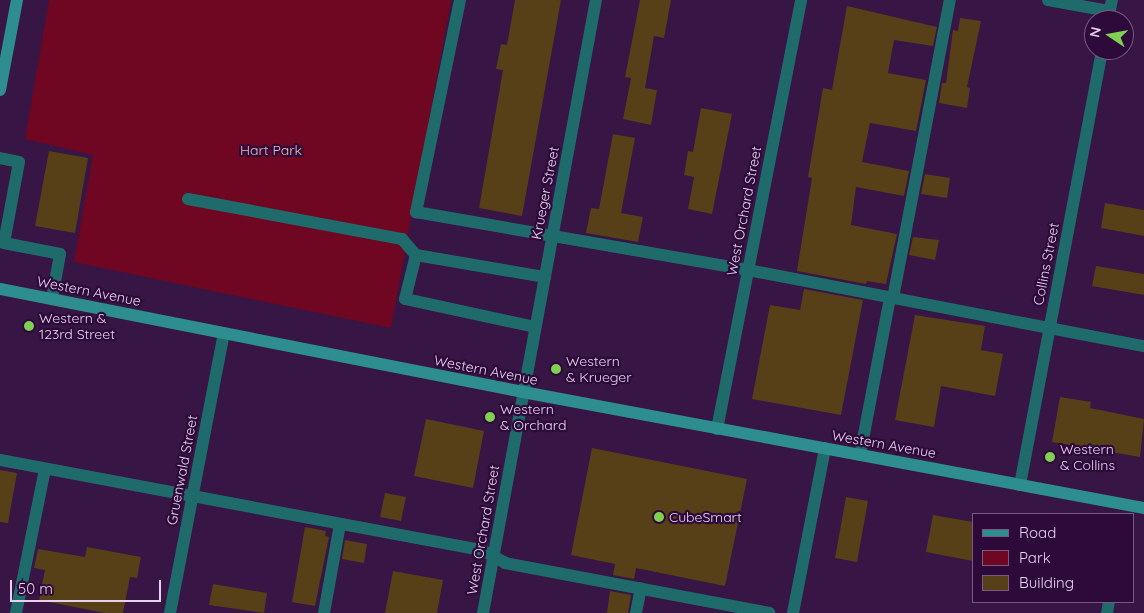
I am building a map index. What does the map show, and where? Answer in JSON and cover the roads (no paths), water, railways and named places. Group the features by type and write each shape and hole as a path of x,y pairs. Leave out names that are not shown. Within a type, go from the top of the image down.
{"main road":[{"path":"0,90 4,52 17,0"},
{"name":"Western Avenue","path":"0,289 523,392 1020,484 1126,510 1144,508"}],"street":[{"path":"460,0 416,212 748,270 1144,346"},
{"name":"Krueger Street","path":"523,392 596,0"},
{"name":"West Orchard Street","path":"717,428 801,0"},
{"path":"860,455 950,0"},
{"path":"1048,0 1110,10"},
{"name":"Collins Street","path":"1020,484 1100,60"},
{"path":"0,158 18,162 4,243 60,254 52,299"},
{"path":"188,199 402,239 416,255 545,277"},
{"path":"416,255 405,299 535,327"},
{"name":"Gruenwald Street","path":"170,613 224,333"},
{"name":"West Orchard Street","path":"483,613 523,392"},
{"path":"793,613 825,448"},
{"path":"0,460 482,550 505,563 769,613"},
{"path":"16,613 45,469"},
{"path":"324,613 340,524"},
{"path":"636,613 641,588"}],"place":[{"name":"Western & 123rd Street","path":"29,326"},
{"name":"Western & Krueger","path":"556,369"},
{"name":"Western & Orchard","path":"490,417"},
{"name":"Western & Collins","path":"1050,457"},
{"name":"CubeSmart","path":"659,517"}],"park label":[{"name":"Hart Park","path":"271,150"}]}
